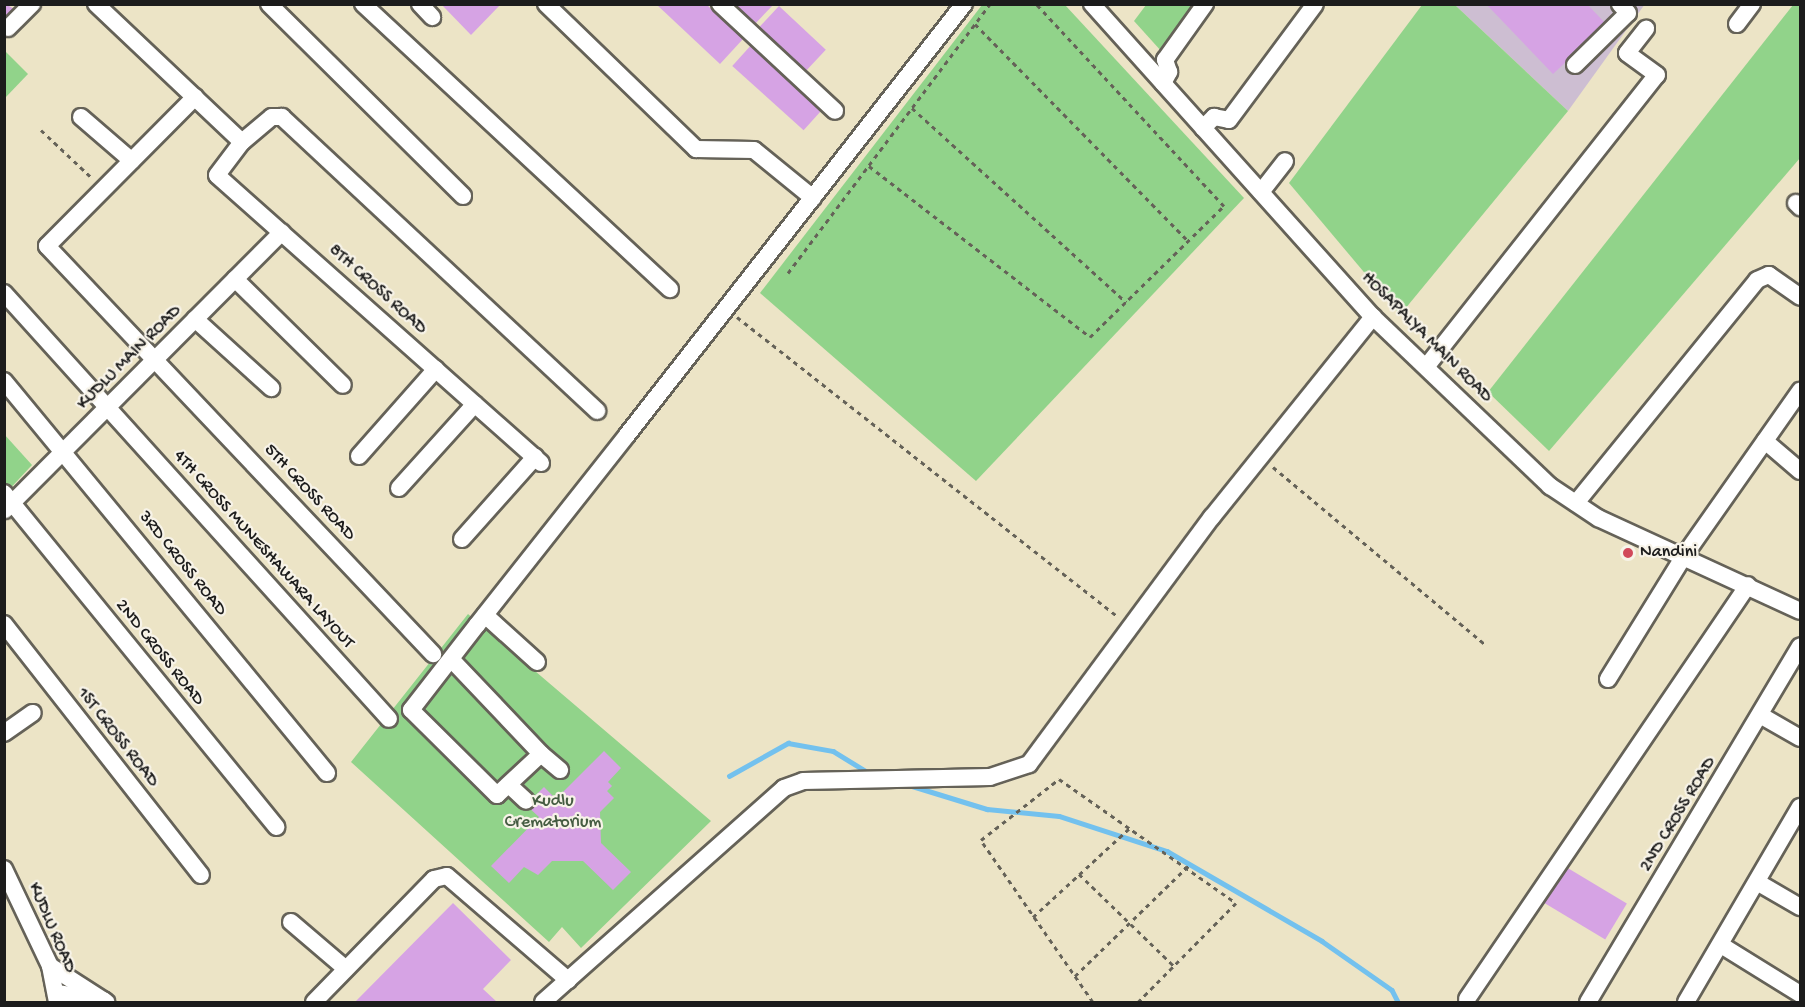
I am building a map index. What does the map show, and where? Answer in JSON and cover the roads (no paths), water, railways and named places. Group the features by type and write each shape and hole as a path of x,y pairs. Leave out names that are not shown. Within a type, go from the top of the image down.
{"street":[{"path":"8,28 32,4"},
{"path":"96,4 242,142 272,117 292,125 597,411"},
{"path":"269,4 464,196"},
{"path":"363,4 670,289"},
{"path":"420,4 432,17"},
{"path":"546,4 696,150 754,150 813,198"},
{"path":"720,4 834,111"},
{"path":"541,754 497,795 411,710 964,4"},
{"name":"HOSAPALYA MAIN ROAD","path":"1092,4 1373,316 1550,486 1576,503 1800,610"},
{"path":"1162,82 1169,72 1165,60 1205,4"},
{"path":"1203,128 1214,117 1229,120 1315,4"},
{"path":"1575,65 1628,13 1620,4"},
{"path":"1737,24 1752,4"},
{"path":"1426,367 1657,75 1627,52 1646,29"},
{"path":"81,117 132,161 195,97"},
{"name":"8TH CROSS ROAD","path":"242,142 217,175 538,460 462,538"},
{"name":"5TH CROSS ROAD","path":"132,161 46,246 158,357 433,654"},
{"path":"1260,192 1285,161"},
{"name":"KUDLU MAIN ROAD","path":"7,502 108,408 282,232"},
{"path":"1576,503 1757,280 1769,275 1800,297"},
{"path":"235,279 343,385"},
{"name":"4TH CROSS MUNESHAWARA LAYOUT","path":"4,292 388,719"},
{"path":"545,1002 765,799 803,781 893,777 990,777 1029,764 1260,456 1373,316"},
{"path":"195,320 271,388"},
{"path":"359,456 436,369"},
{"name":"3RD CROSS ROAD","path":"4,381 65,450 327,773"},
{"path":"1608,679 1684,556 1799,395"},
{"path":"399,488 475,404"},
{"path":"1765,441 1800,471"},
{"name":"2ND CROSS ROAD","path":"7,502 276,827"},
{"path":"1467,999 1748,585"},
{"path":"481,620 537,662"},
{"name":"1ST CROSS ROAD","path":"4,624 201,875"},
{"name":"2ND CROSS ROAD","path":"1588,1002 1800,646"},
{"path":"451,659 541,754 560,770"},
{"path":"4,733 33,713"},
{"path":"1760,715 1800,738"},
{"path":"509,784 526,801"},
{"path":"1686,1002 1799,814"},
{"name":"KUDLU ROAD","path":"4,869 50,966 57,998"},
{"path":"314,1002 435,879 447,876 567,980"},
{"path":"1757,882 1800,907"},
{"path":"291,922 346,969"},
{"path":"1721,945 1800,994"},
{"path":"50,966 104,1001"},
{"path":"57,998 104,1001"}],"waterway":[{"path":"729,776 788,743 833,751 869,773"},
{"path":"909,785 987,809 1059,816 1167,851 1322,941 1392,990 1398,1002"}],"place":[{"name":"Nandini","path":"1628,553"}],"park label":[{"name":"Kudlu Crematorium","path":"553,813"}]}
